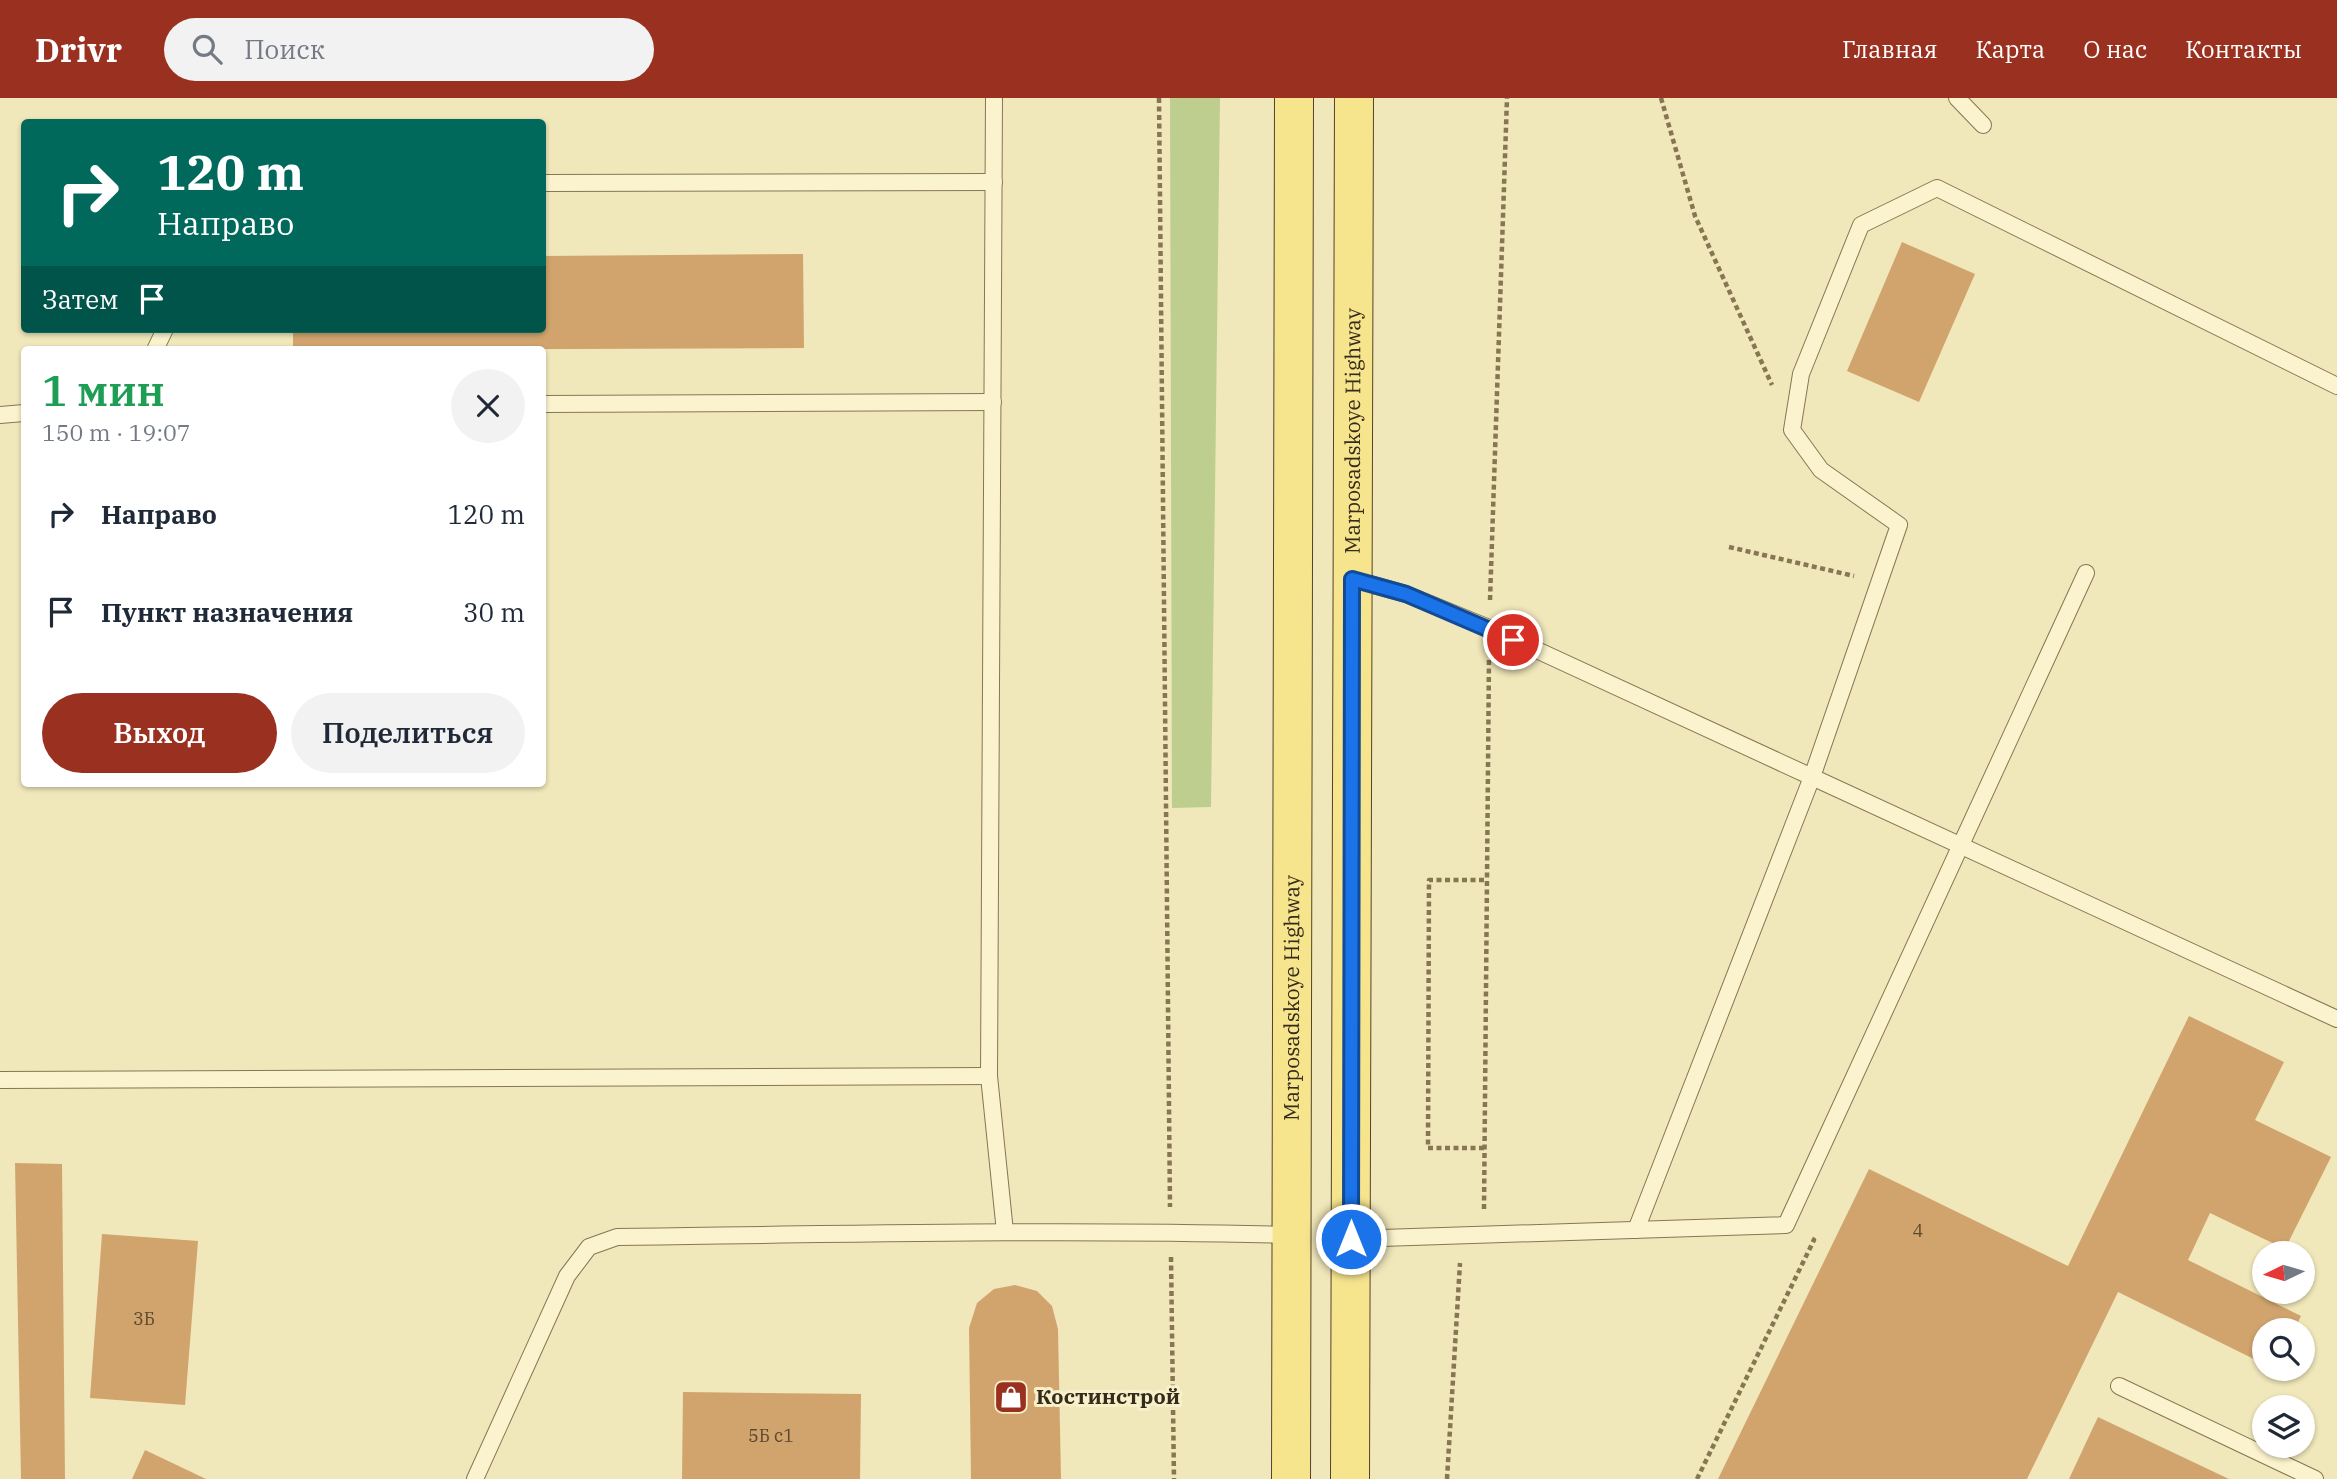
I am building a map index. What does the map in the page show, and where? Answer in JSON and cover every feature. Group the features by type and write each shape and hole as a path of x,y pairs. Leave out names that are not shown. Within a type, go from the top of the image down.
{"main road":[{"name":"Marposadskoye Highway","path":"1291,1479 1294,98"},
{"name":"Marposadskoye Highway","path":"1350,1479 1354,98"}],"lane":[{"path":"994,98 989,1076 1005,1232"},
{"path":"1956,98 1983,125"},
{"path":"546,183 994,182"},
{"path":"1636,1230 1812,777 1899,525 1821,470 1792,430 1801,374 1861,225 1937,188 2337,386"},
{"path":"546,404 993,402"},
{"path":"0,415 21,413"},
{"path":"1351,1239 1786,1226 2086,573"},
{"path":"1352,579 1406,594 1489,628 2337,1018"},
{"path":"0,1080 989,1076"},
{"path":"475,1479 567,1276 589,1247 617,1237 1171,1231 1293,1235"},
{"path":"2119,1386 2315,1479"}],"path":[{"path":"1159,98 1170,1215"},
{"path":"1491,596 1507,98"},
{"path":"1661,98 1695,216 1792,430"},
{"path":"1729,548 1879,582"},
{"path":"1484,1218 1489,651"},
{"path":"1484,1148 1427,1148 1429,880 1487,880"},
{"path":"1698,1479 1815,1240 1786,1226"},
{"path":"1171,1250 1174,1479"},
{"path":"1447,1479 1461,1258"}],"green space":[{"path":"1170,98 1220,98 1211,807 1172,808"}],"building":[{"path":"1902,242 1975,274 1919,402 1847,371"},
{"path":"803,254 804,348 293,346 293,333 546,333 546,256"},
{"path":"2189,1016 2284,1062 2255,1120 2331,1157 2289,1241 2268,1241 2210,1213 2188,1260 2252,1292 2252,1304 2277,1304 2301,1316 2252,1318 2252,1358 2118,1292 2027,1479 1718,1479 1869,1169 2068,1266"},
{"path":"15,1163 62,1164 65,1479 21,1479"},
{"path":"102,1234 198,1241 185,1405 90,1398"},
{"path":"1015,1285 1037,1291 1052,1306 1058,1329 1061,1479 971,1479 969,1328 977,1303 994,1289"},
{"path":"683,1392 861,1394 860,1479 682,1479"},
{"path":"2098,1417 2229,1479 2069,1479"},
{"path":"145,1450 206,1479 132,1479"}],"place":[{"name":"Костинстрой","path":"1011,1397"}],"route":[{"path":"1351,1239 1352,579 1406,594 1513,640"}]}
